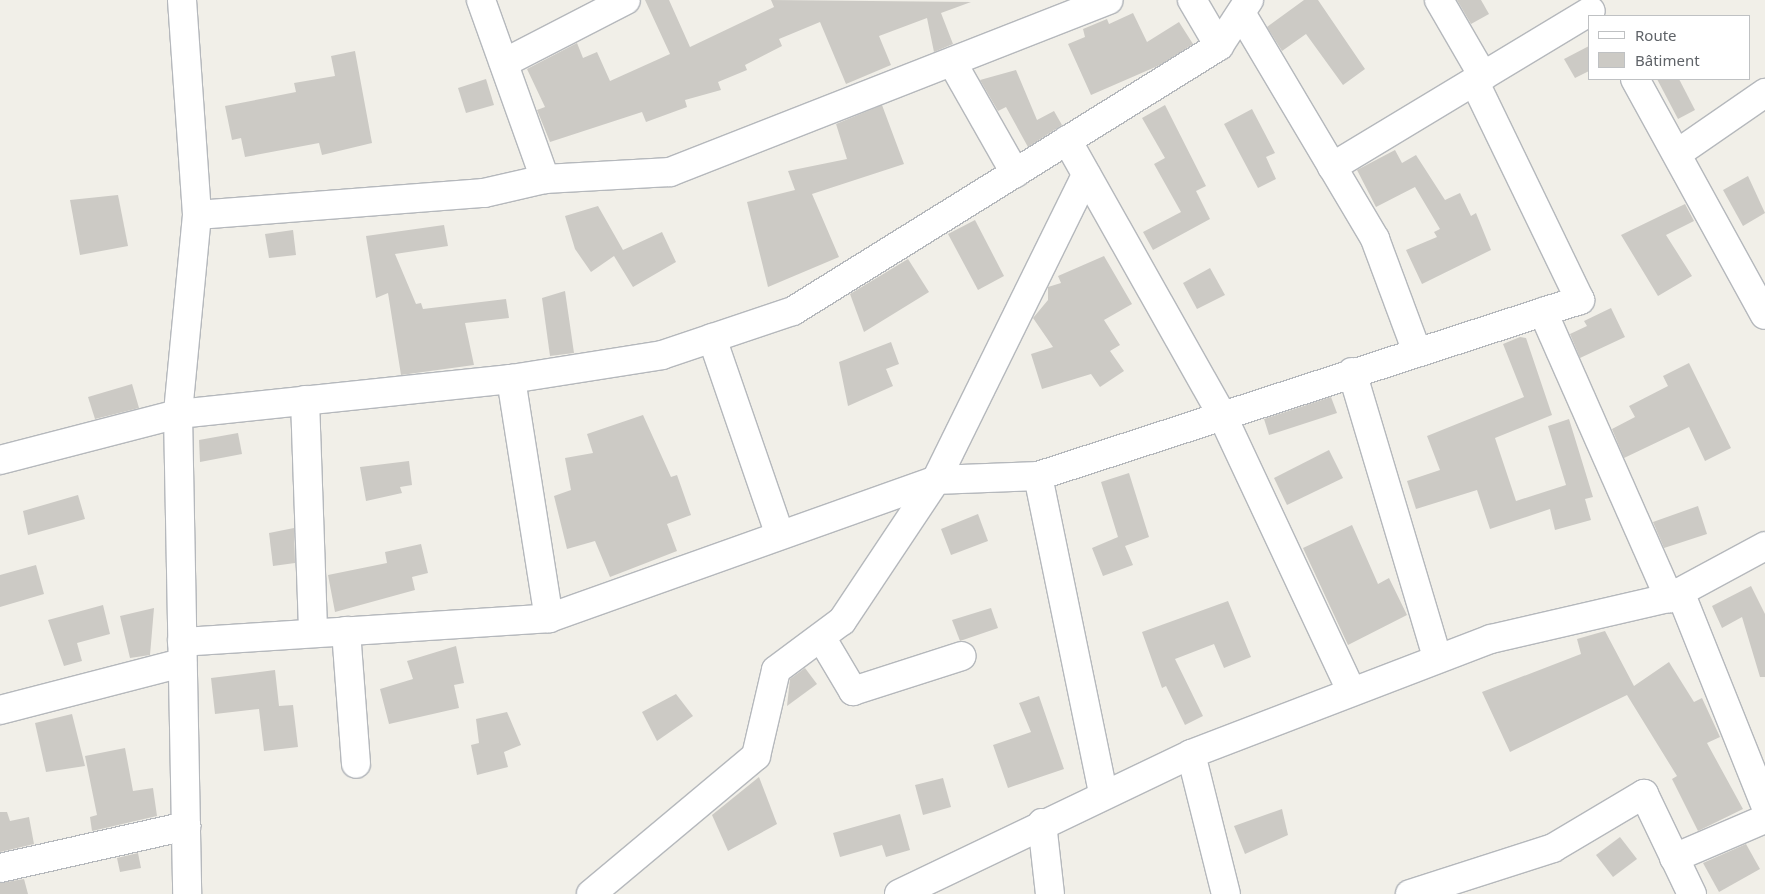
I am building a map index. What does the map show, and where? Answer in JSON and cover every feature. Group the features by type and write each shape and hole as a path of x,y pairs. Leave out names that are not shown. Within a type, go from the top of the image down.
{"street":[{"path":"182,0 197,215 178,414 187,894"},
{"path":"482,0 544,179"},
{"path":"504,63 626,0"},
{"path":"197,215 484,193 544,179 670,172 1108,0"},
{"path":"1192,0 1219,46"},
{"path":"0,710 182,652 313,633 549,618 936,480 1038,476 1352,372 1580,300 1479,78 1439,0"},
{"path":"0,460 178,414 511,379 662,355 793,310 1219,46 1245,7 1332,167 1375,239 1418,352"},
{"path":"1332,167 1597,9"},
{"path":"952,62 1015,173"},
{"path":"1636,80 1763,308"},
{"path":"1678,153 1765,93"},
{"path":"1067,140 1222,415 1351,691"},
{"path":"592,894 756,756 776,670 842,622 936,480 1086,174"},
{"path":"1543,312 1675,595 1765,804"},
{"path":"712,338 780,535"},
{"path":"1352,372 1437,657"},
{"path":"511,379 549,618"},
{"path":"305,400 313,633"},
{"path":"1038,476 1103,793"},
{"path":"899,894 1103,793 1191,754 1437,657 1491,638 1675,595 1765,546"},
{"path":"346,631 356,764"},
{"path":"821,637 853,691 962,656"},
{"path":"1191,754 1226,894"},
{"path":"1410,894 1553,848 1644,794 1692,894"},
{"path":"1674,858 1765,819"},
{"path":"1042,823 1050,894"},
{"path":"0,868 186,826"}],"building":[{"path":"645,0 669,0 690,47 774,7 771,0 971,2 941,13 953,44 934,52 927,18 879,36 891,65 846,84 820,22 779,39 782,46 745,65 747,70 718,82 721,90 685,100 687,107 646,122 642,112 550,142 537,110 545,107 527,69 577,43 583,58 597,52 610,81 670,54"},
{"path":"1304,0 1318,0 1365,69 1343,85 1306,34 1282,51 1267,27"},
{"path":"1457,0 1481,0 1489,14 1471,24"},
{"path":"1133,13 1147,42 1179,22 1193,44 1160,65 1091,95 1068,44 1085,37 1083,29 1107,19 1109,24"},
{"path":"1588,47 1588,72 1575,78 1564,59"},
{"path":"355,51 372,143 322,155 319,143 245,157 241,138 232,140 225,106 296,92 294,83 335,76 331,56"},
{"path":"1016,70 1037,120 1054,111 1062,125 1028,147 1006,107 998,111 980,80"},
{"path":"486,79 494,105 466,113 458,88"},
{"path":"1658,80 1680,80 1695,110 1678,119"},
{"path":"882,105 904,164 812,194 839,257 768,287 747,202 795,190 788,171 847,159 836,124"},
{"path":"1165,105 1206,186 1196,191 1210,219 1153,250 1143,232 1181,212 1154,164 1165,158 1142,118"},
{"path":"1252,109 1275,153 1266,157 1276,179 1258,188 1224,124"},
{"path":"1395,150 1402,163 1416,155 1445,200 1460,193 1471,216 1476,213 1491,250 1422,284 1406,250 1437,237 1434,232 1440,229 1415,187 1376,207 1357,170"},
{"path":"1748,176 1765,213 1743,226 1723,190"},
{"path":"118,195 128,246 80,255 70,200"},
{"path":"1685,204 1694,221 1666,235 1692,276 1658,296 1621,235"},
{"path":"598,206 623,250 662,232 676,262 633,287 614,256 591,272 575,249 565,216"},
{"path":"975,220 1004,276 978,290 948,234"},
{"path":"444,225 448,246 395,254 416,304 421,303 423,309 506,299 509,318 465,323 474,365 401,375 388,293 376,298 366,236"},
{"path":"293,230 296,255 269,258 265,234"},
{"path":"1104,256 1132,304 1104,320 1120,345 1110,351 1124,371 1100,387 1091,374 1042,389 1031,354 1053,347 1033,318 1048,300 1048,287 1061,283 1058,276"},
{"path":"908,259 929,292 864,332 850,294"},
{"path":"1210,268 1225,295 1197,309 1183,283"},
{"path":"565,291 574,353 550,356 542,298"},
{"path":"1611,308 1625,337 1580,358 1570,334 1587,326 1584,321"},
{"path":"1520,337 1526,338 1552,415 1495,438 1516,501 1566,485 1548,426 1569,419 1593,497 1585,499 1591,520 1555,530 1550,509 1490,529 1477,490 1416,509 1407,481 1440,470 1427,436 1524,397 1503,344"},
{"path":"891,342 899,364 886,369 893,386 848,406 839,362"},
{"path":"1689,363 1731,448 1705,461 1689,427 1624,458 1612,429 1635,417 1629,406 1668,386 1663,376"},
{"path":"132,384 139,408 95,419 88,397"},
{"path":"1331,397 1337,413 1269,435 1264,419"},
{"path":"643,415 671,477 677,475 691,515 667,524 677,551 610,577 595,541 567,549 554,496 571,490 565,458 593,453 587,434"},
{"path":"238,433 242,454 200,462 199,440"},
{"path":"1329,450 1343,478 1287,505 1274,478"},
{"path":"409,461 412,485 400,487 402,493 366,501 360,467"},
{"path":"1129,473 1149,537 1125,546 1133,565 1103,576 1092,548 1118,537 1101,482"},
{"path":"78,495 85,519 28,535 23,511"},
{"path":"1698,506 1707,534 1664,548 1653,522"},
{"path":"978,514 988,541 951,555 941,529"},
{"path":"1352,525 1378,584 1389,578 1407,615 1348,645 1303,548"},
{"path":"294,528 295,563 273,566 269,533"},
{"path":"421,544 428,573 412,577 415,590 335,612 328,575 387,563 385,552"},
{"path":"36,565 44,594 0,607 0,575"},
{"path":"1751,586 1765,614 1765,677 1760,677 1742,617 1722,628 1712,606"},
{"path":"1228,601 1251,657 1224,668 1214,644 1175,659 1203,716 1185,725 1166,686 1162,688 1142,632"},
{"path":"103,605 110,634 77,643 82,661 64,666 48,620"},
{"path":"154,608 150,655 130,658 120,616"},
{"path":"991,608 998,628 960,641 952,620"},
{"path":"1605,631 1634,686 1669,662 1694,702 1702,698 1720,737 1707,743 1743,809 1698,831 1672,779 1677,776 1627,695 1510,752 1482,692 1581,654 1577,639"},
{"path":"456,646 464,683 454,685 459,708 389,724 380,689 413,679 407,661"},
{"path":"805,668 817,684 787,706 790,679"},
{"path":"275,670 279,706 293,705 298,747 264,751 259,709 215,714 211,678"},
{"path":"676,694 693,716 657,741 642,712"},
{"path":"1039,696 1064,769 1008,788 993,745 1031,732 1019,703"},
{"path":"507,712 521,745 504,752 508,767 477,775 471,745 479,743 476,719"},
{"path":"72,714 85,766 46,772 35,723"},
{"path":"125,748 133,791 153,788 157,816 92,831 90,817 97,815 85,756"},
{"path":"759,777 777,824 728,851 712,815"},
{"path":"943,778 951,807 923,815 915,785"},
{"path":"1282,809 1288,835 1245,854 1234,826"},
{"path":"0,812 7,812 10,821 29,817 34,844 0,852"},
{"path":"900,814 910,850 886,857 882,845 840,857 833,833"},
{"path":"1620,837 1637,859 1613,877 1596,855"},
{"path":"1746,844 1760,869 1719,892 1703,863"},
{"path":"138,853 141,868 120,872 117,858"},
{"path":"24,879 28,894 0,894 0,883"}]}
